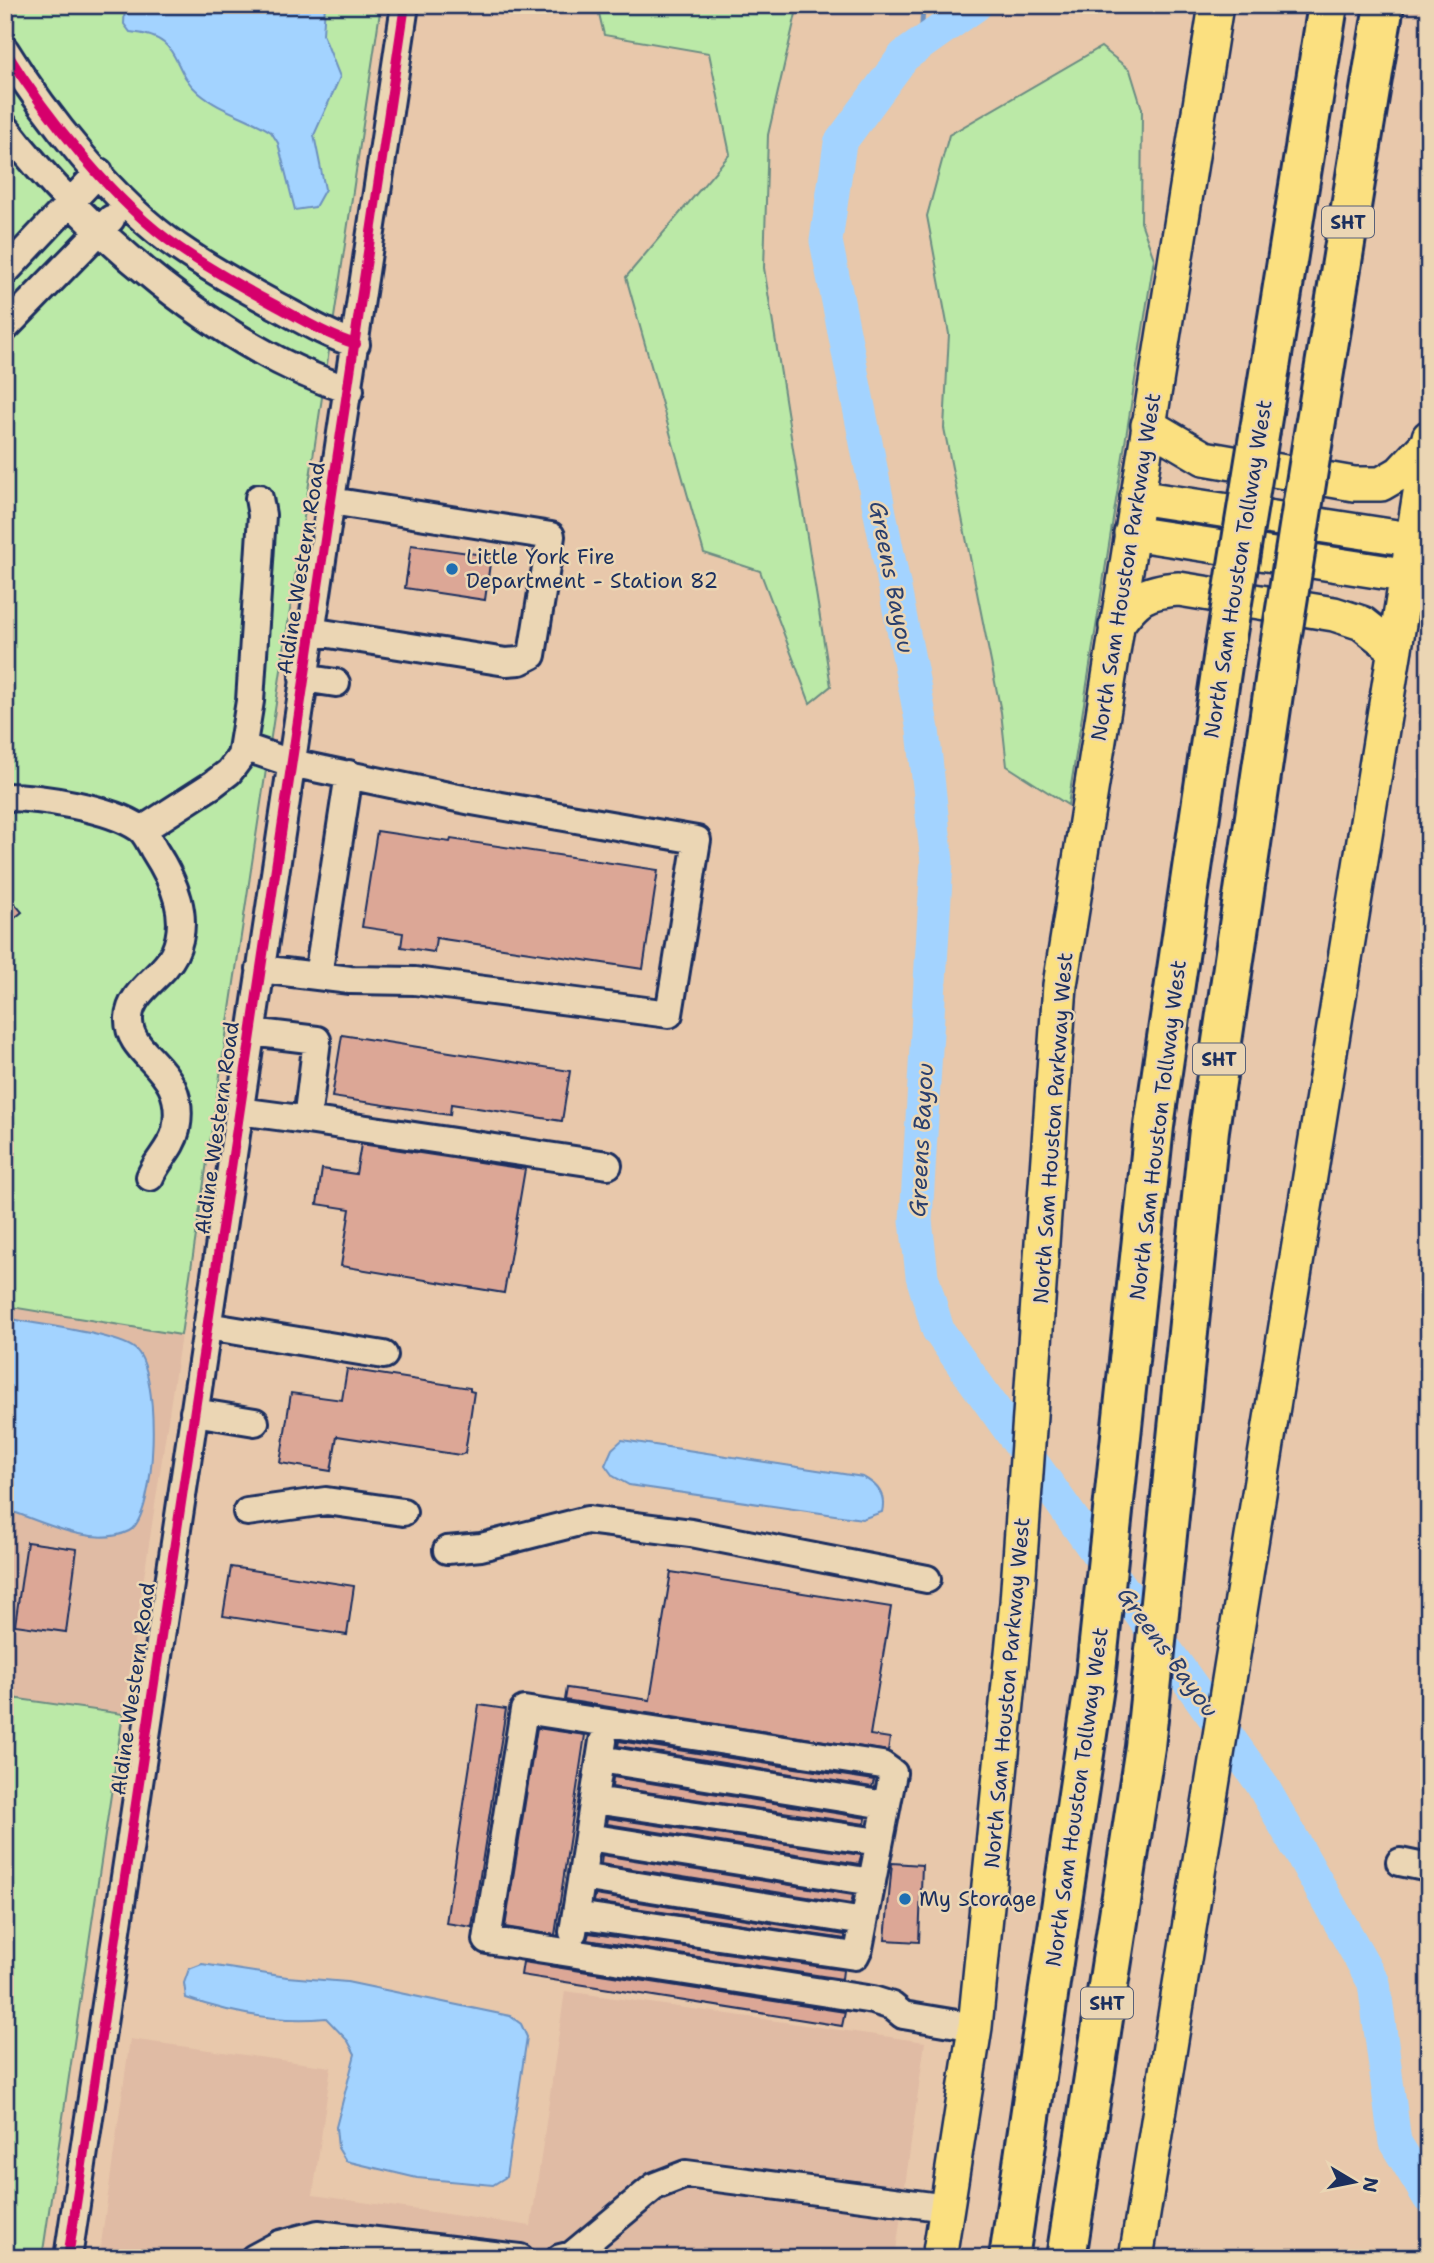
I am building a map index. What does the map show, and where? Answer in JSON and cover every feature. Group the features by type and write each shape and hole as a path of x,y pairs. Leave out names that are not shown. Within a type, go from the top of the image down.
{"highway":[{"name":"North Sam Houston Tollway West","path":"1009,2258 1095,1680 1154,1126 1225,645 1328,5"},
{"name":"SHT","path":"1066,2258 1145,1747 1209,1130 1279,653 1384,5"},
{"path":"984,2258 998,2192 1039,2070"}],"main road":[{"name":"North Sam Houston Parkway West","path":"939,2258 975,2027 1017,1602 1037,1355 1060,985 1214,21"},
{"path":"1148,425 1205,458 1354,484 1381,484 1400,472 1428,440"},
{"path":"1136,2258 1395,649 1418,577 1428,440"},
{"path":"1137,497 1421,540"},
{"path":"1131,533 1418,577"},
{"path":"1116,626 1133,602 1154,591 1179,589 1334,614 1362,623 1395,649"}],"street":[{"name":"Aldine Western Road","path":"68,2258 310,631 350,390 405,5"},
{"path":"5,50 25,83 99,172 127,203 176,246 267,301 335,337 356,344"},
{"path":"5,127 100,231 206,318 274,360 350,390"},
{"path":"5,272 99,172"},
{"path":"8,320 127,203"},
{"path":"142,830 229,772 244,747 262,514 259,498"},
{"path":"310,631 506,662 520,661 532,655 537,629 551,536 331,501"},
{"path":"303,678 337,683"},
{"path":"244,747 291,763 472,801 697,840 669,1014 415,981 350,980 260,969"},
{"path":"318,976 349,774"},
{"path":"5,797 111,815 142,830 173,883 182,921 173,957 140,993 129,1013 132,1035 166,1074 177,1102 176,1130 150,1177"},
{"path":"251,1032 317,1040 306,1120"},
{"path":"239,1111 608,1165"},
{"path":"207,1326 384,1355"},
{"path":"194,1412 256,1422"},
{"path":"247,1512 326,1501 403,1512"},
{"path":"447,1550 481,1547 587,1520 691,1533 927,1579"},
{"path":"576,1915 846,1958 855,1956 859,1948 892,1773 882,1765 524,1710 487,1940 873,2000 892,2006 903,2015 975,2027"},
{"path":"570,1954 606,1723"},
{"path":"600,1759 886,1805"},
{"path":"594,1800 879,1842"},
{"path":"588,1837 872,1882"},
{"path":"1400,1862 1429,1867"},
{"path":"582,1877 864,1922"},
{"path":"561,2258 572,2255 655,2186 686,2174 947,2208"},
{"path":"254,2258 280,2244 317,2234 432,2253 520,2258"}],"shaded area":[{"path":"5,1306 181,1335 123,1714 5,1697"},
{"path":"565,1991 925,2042 895,2258 99,2258 130,2039 331,2067 313,2195 531,2226"}],"green space":[{"path":"5,5 381,5 181,1335 5,1306"},
{"path":"597,5 798,5 768,135 764,268 831,686 810,703 760,571 704,553 626,277 730,154 709,53 604,35"},
{"path":"1101,47 1130,70 1142,109 1141,222 1154,259 1068,805 1007,766 1001,712 944,428 949,334 927,216 949,135"},
{"path":"5,1697 123,1714 42,2258 5,2258"}],"water":[{"path":"125,5 325,5 323,34 340,77 314,135 325,189 315,207 295,210 278,143 271,132 216,105 199,93 189,83 168,47 160,40 130,32 124,24"},
{"path":"5,1318 111,1339 135,1349 143,1362 149,1384 153,1442 146,1499 139,1520 129,1531 115,1536 83,1535 5,1509"},
{"path":"622,1440 863,1477 880,1491 883,1500 882,1512 862,1519 629,1485 613,1476 605,1465 612,1449"},
{"path":"202,1964 287,1977 347,1982 510,2016 521,2024 527,2037 506,2177 493,2185 417,2178 346,2161 338,2148 336,2127 355,2054 348,2041 326,2018 255,2016 186,1998 184,1983 189,1969"}],"building":[{"path":"411,545 491,556 485,600 405,588"},
{"path":"377,831 450,842 451,839 658,870 643,969 436,938 434,952 401,947 403,933 362,927"},
{"path":"5,892 22,912 5,926"},
{"path":"342,1035 570,1071 562,1121 451,1104 450,1115 332,1097"},
{"path":"361,1144 525,1169 504,1293 341,1266 350,1209 317,1204 322,1169 356,1174"},
{"path":"347,1369 470,1388 470,1391 474,1392 465,1453 460,1455 337,1436 331,1471 280,1463 291,1393 342,1400"},
{"path":"27,1542 77,1549 66,1632 15,1625"},
{"path":"231,1567 354,1586 347,1635 223,1616"},
{"path":"671,1572 891,1607 870,1735 890,1738 888,1751 565,1700 567,1688 650,1700"},
{"path":"479,1705 506,1709 472,1927 446,1923"},
{"path":"537,1728 585,1735 555,1935 505,1927"},
{"path":"619,1741 874,1780 872,1787 618,1746"},
{"path":"613,1777 866,1818 865,1824 612,1787"},
{"path":"608,1818 861,1857 859,1864 607,1824"},
{"path":"602,1855 853,1895 851,1904 601,1864"},
{"path":"892,1863 922,1865 919,1942 885,1940"},
{"path":"595,1895 845,1935 845,1939 594,1902"},
{"path":"589,1933 843,1970 842,1979 587,1940"},
{"path":"523,1962 845,2012 842,2026 521,1975"}],"waterway":[{"path":"921,44 923,5"},
{"name":"Greens Bayou","path":"976,5 904,56 840,143 826,241 923,730 937,862 916,1220 922,1276 938,1330 1261,1783 1374,1983 1395,2142 1429,2198"}],"cycle path":[{"path":"68,2258 405,5"},
{"path":"5,50 40,102 83,157 154,229 189,255 238,284 314,326 356,344"}],"place":[{"name":"Little York Fire Department - Station 82","path":"452,569"},
{"name":"My Storage","path":"905,1899"}]}
